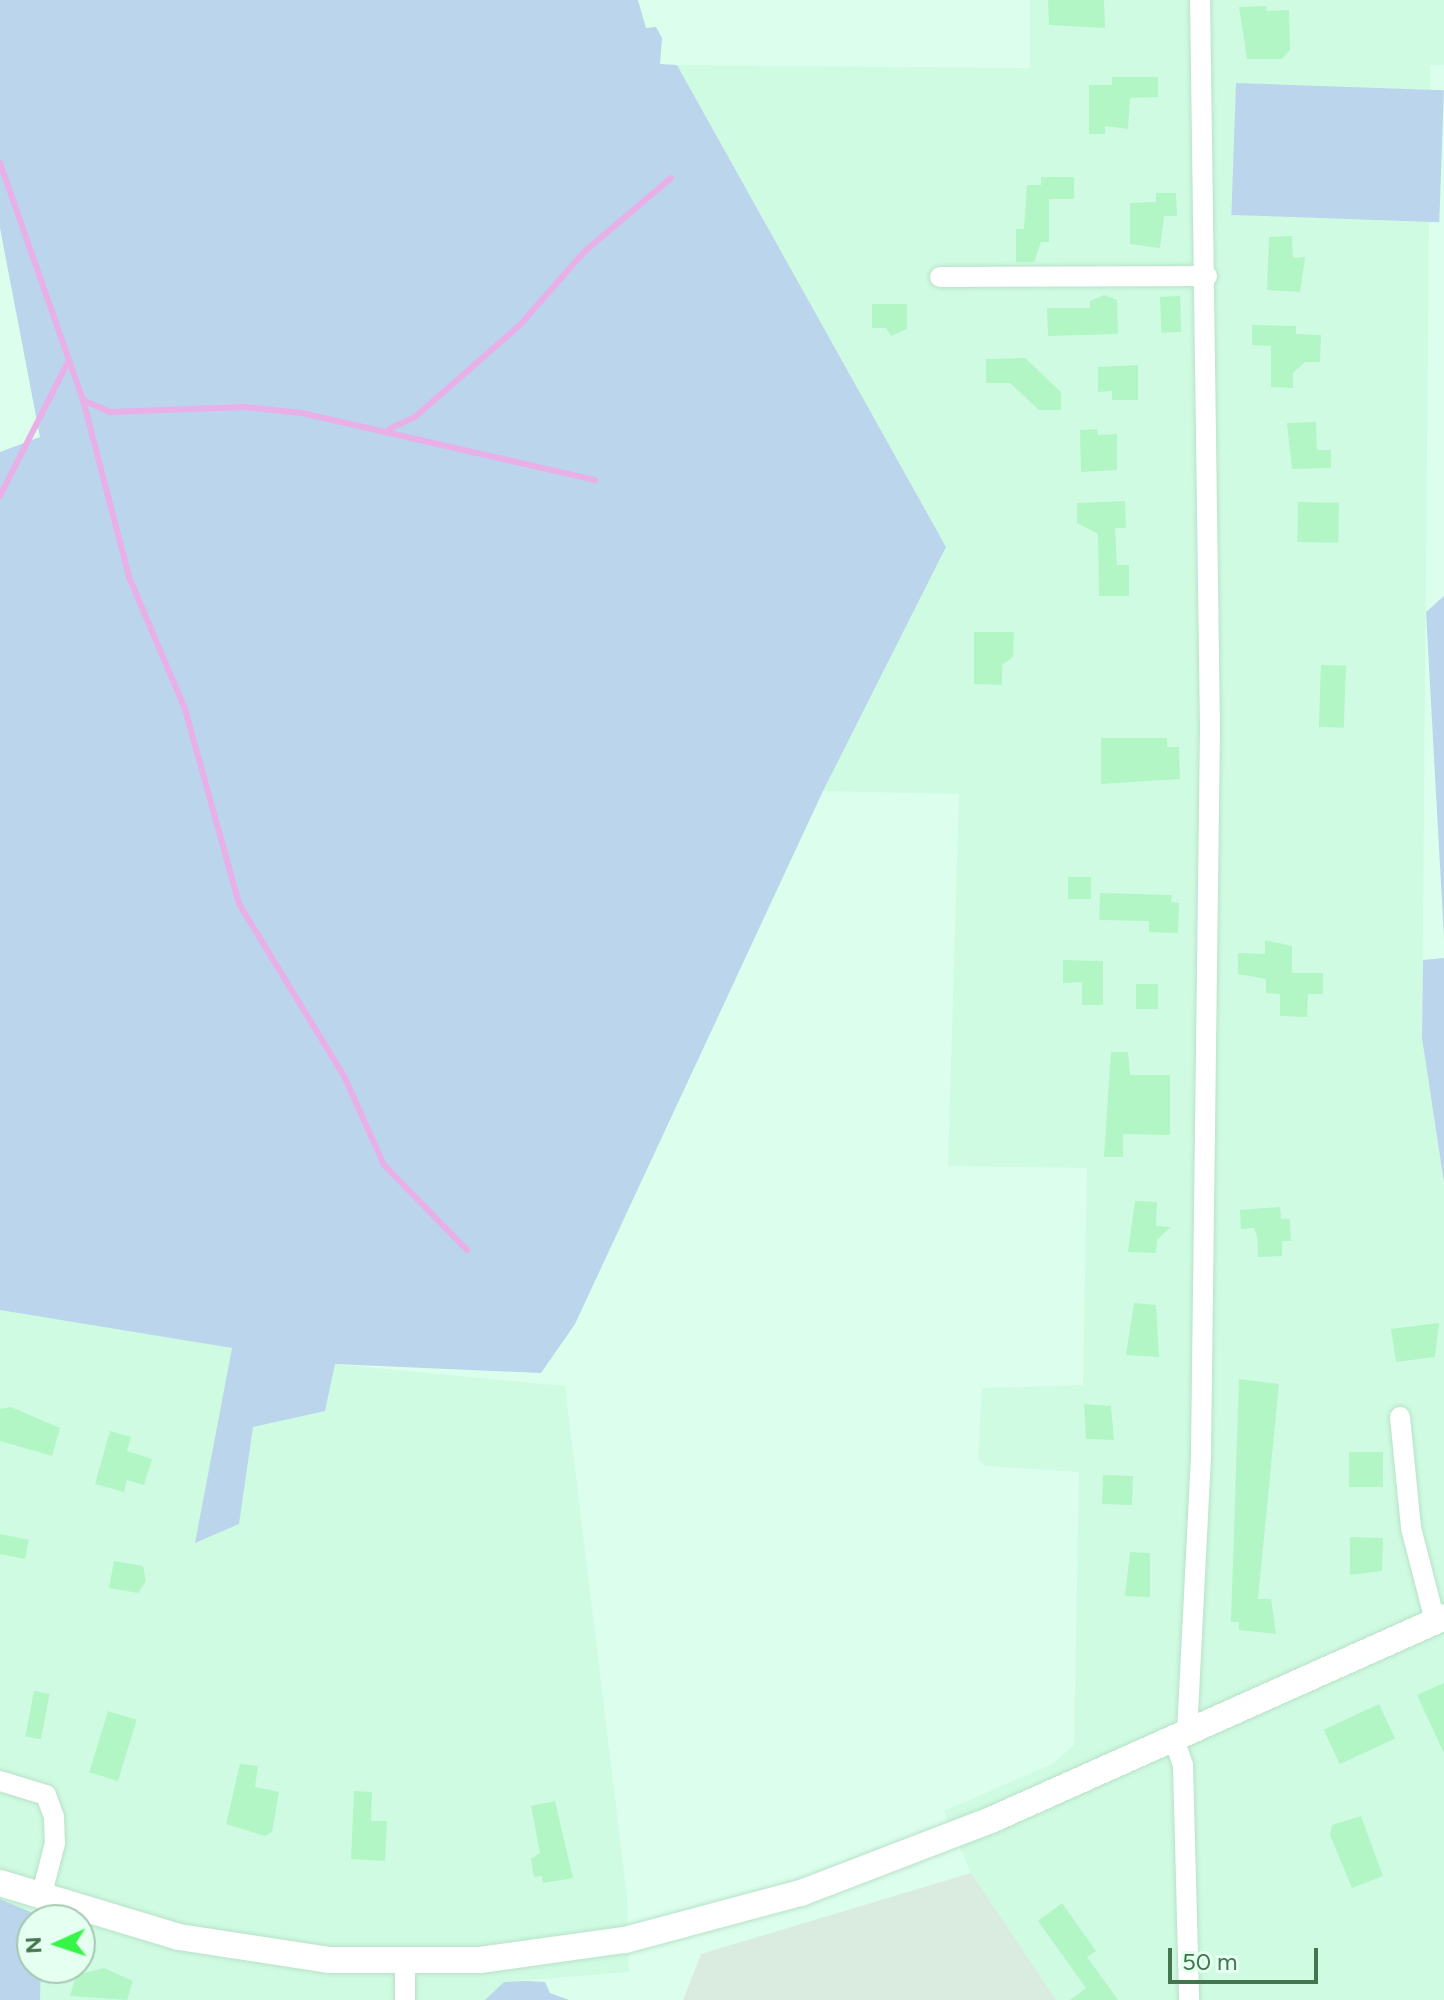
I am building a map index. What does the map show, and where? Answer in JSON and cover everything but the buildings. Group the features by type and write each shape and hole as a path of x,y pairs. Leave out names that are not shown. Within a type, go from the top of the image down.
{"street":[{"path":"1189,2000 1180,1736 1201,1452 1210,745 1207,276 1200,0"},
{"path":"940,277 1207,276"},
{"path":"0,1883 221,1946 405,1963 549,1953 742,1911 991,1820 1439,1619 1411,1528 1400,1417"},
{"path":"0,1781 46,1795 54,1817 55,1843 41,1897"},
{"path":"405,1963 405,2000"}],"shaded area":[{"path":"0,0 638,0 646,28 656,27 662,38 660,64 677,65 946,547 823,791 575,1324 541,1373 335,1364 325,1411 253,1427 239,1524 195,1543 232,1348 0,1310 0,452 40,437 0,228"},
{"path":"1030,0 1444,0 1444,65 1430,65 1430,90 1236,84 1243,215 1429,222 1422,1038 1444,1183 1444,2000 1056,2000 971,1873 944,1811 1054,1763 1074,1745 1079,1472 985,1466 978,1459 982,1388 1083,1385 1087,1168 948,1166 959,794 823,791 946,547 677,65 1030,68"},
{"path":"1236,83 1444,90 1439,222 1231,215"},
{"path":"1444,596 1444,938 1426,612"},
{"path":"1444,958 1444,1183 1422,1038 1423,960"},
{"path":"0,1310 335,1364 565,1386 627,1896 629,1972 504,1982 485,2000 40,2000 40,1984 96,1984 96,1904 16,1904 16,1907 0,1899"},
{"path":"971,1873 1056,2000 683,2000 701,1954"},
{"path":"0,1899 16,1906 16,1984 40,1984 40,2000 0,2000"},
{"path":"504,1982 545,1982 550,1993 569,2000 485,2000"}],"waterway":[{"path":"0,163 83,400 129,577 185,709 239,904 344,1076 384,1165 467,1250"},
{"path":"389,429 415,417 519,326 584,252 671,178"},
{"path":"0,496 68,362"},
{"path":"83,400 110,412 245,407 302,413 595,480"}]}
